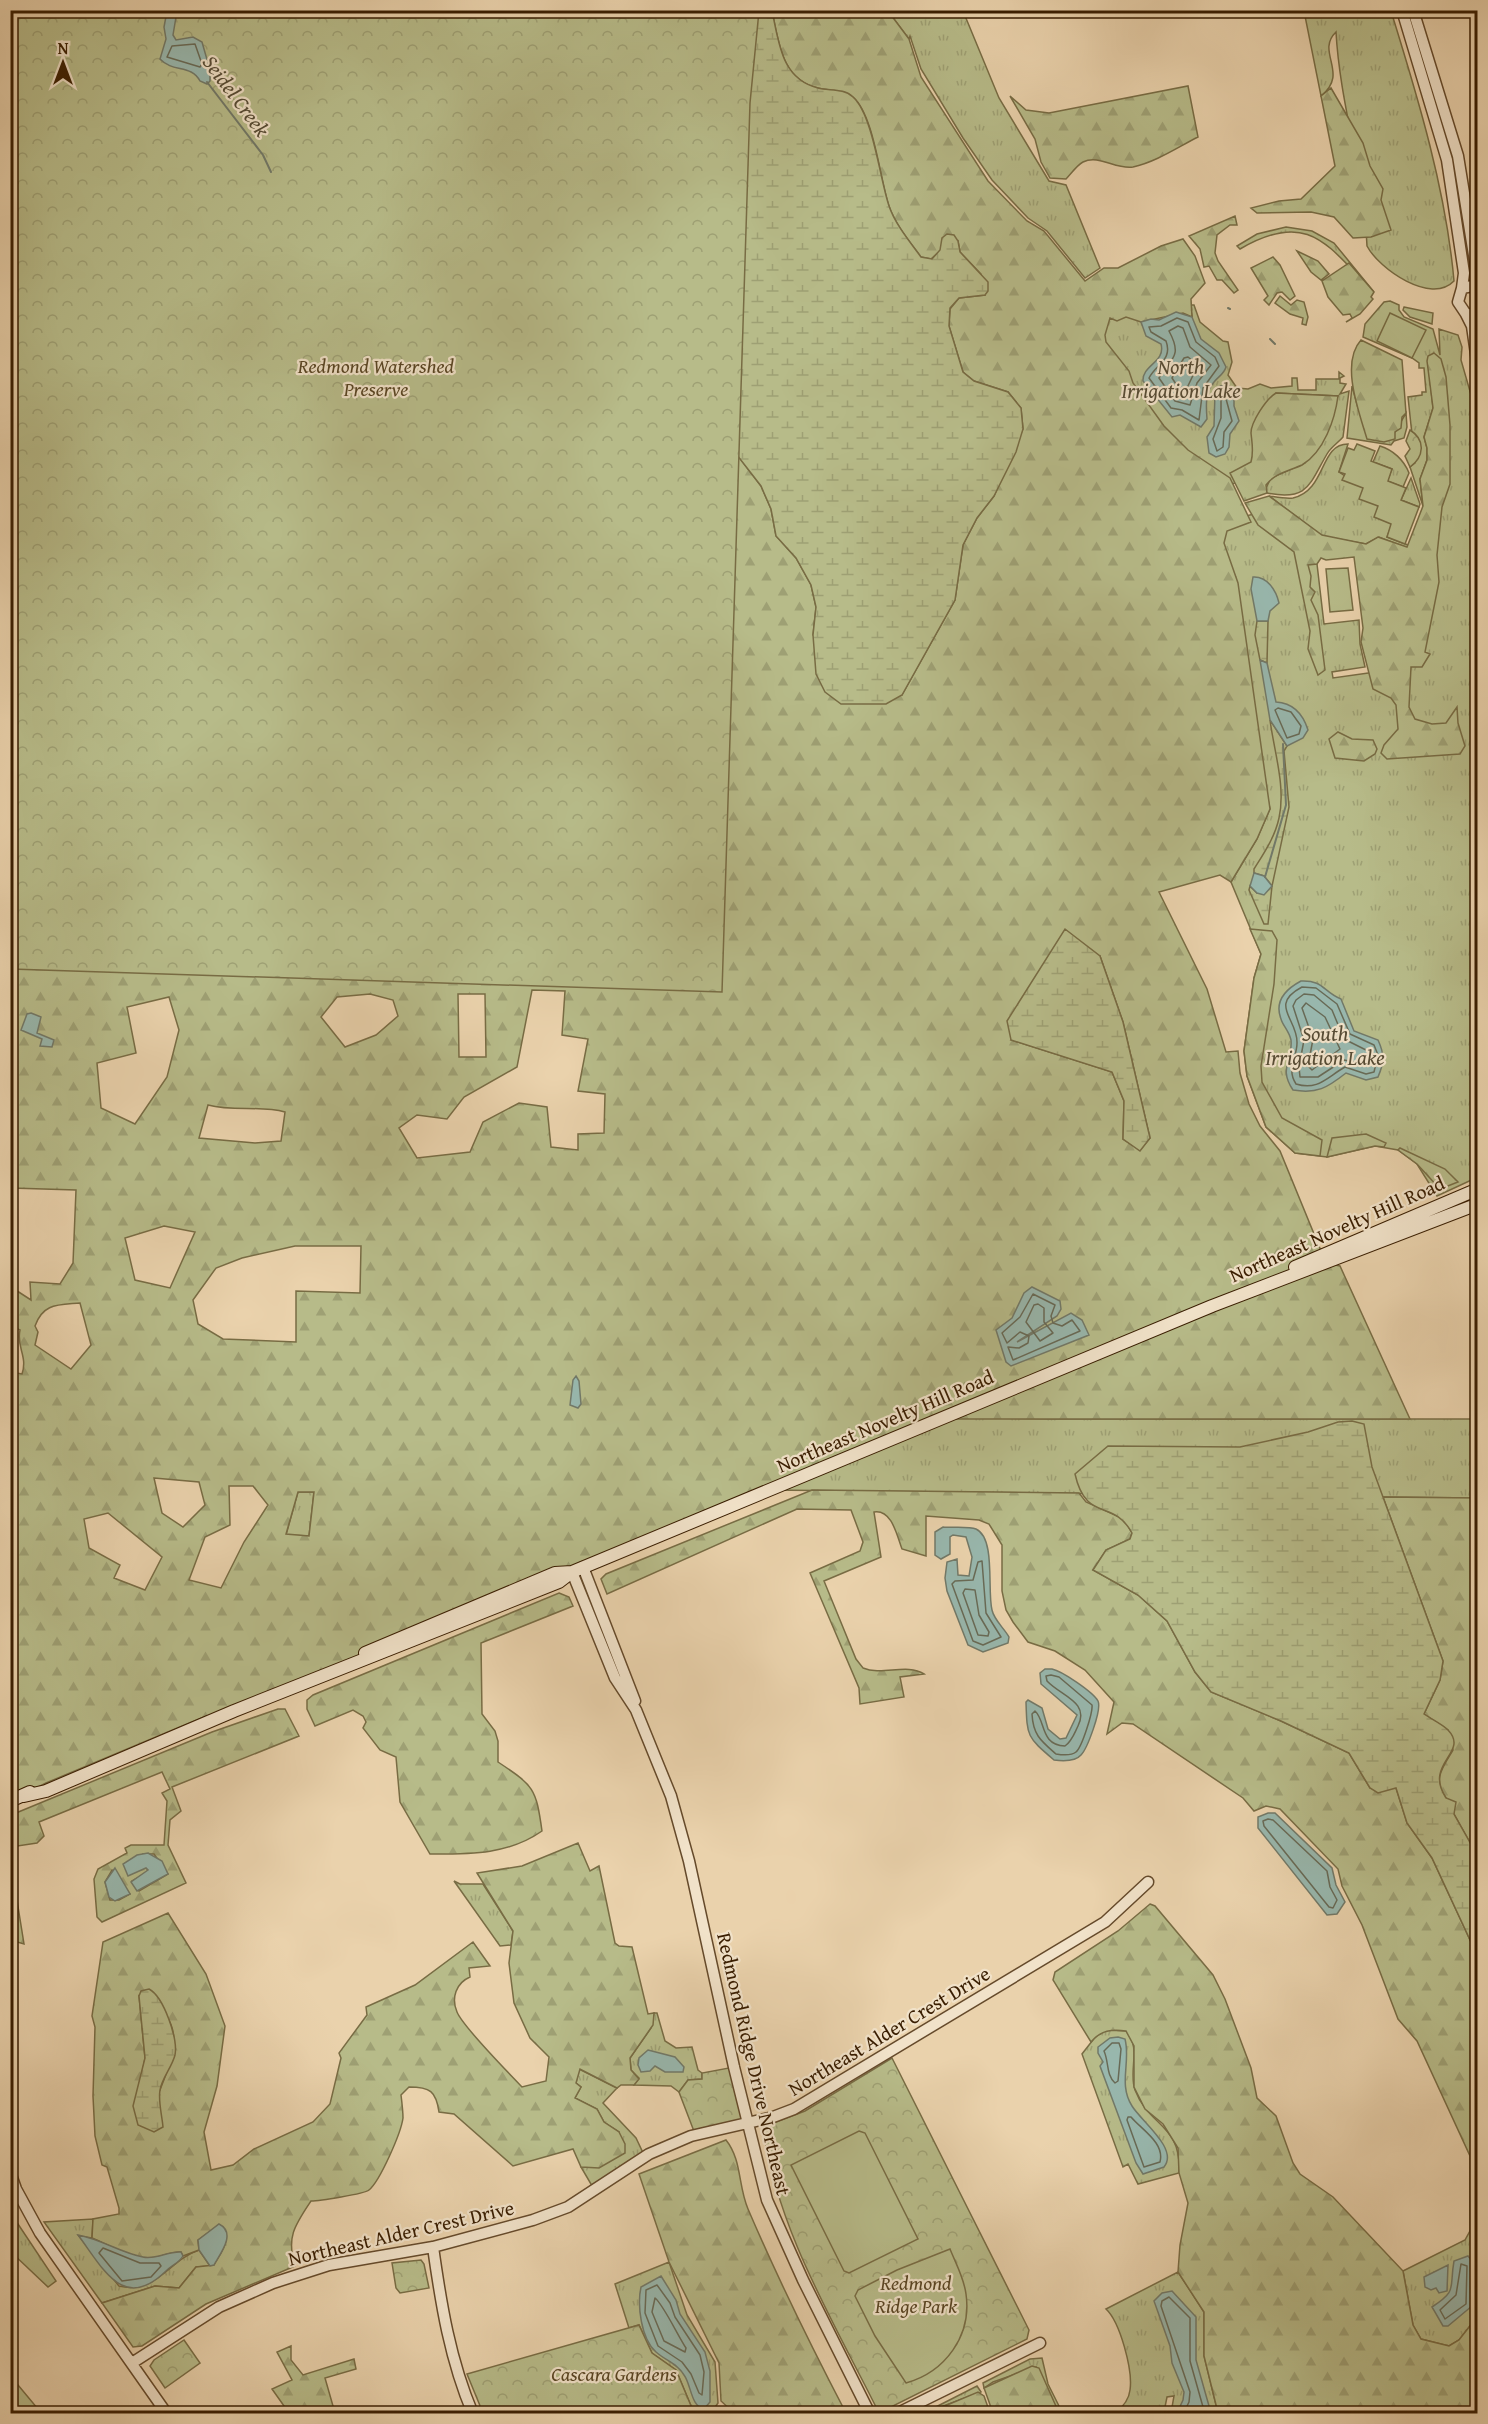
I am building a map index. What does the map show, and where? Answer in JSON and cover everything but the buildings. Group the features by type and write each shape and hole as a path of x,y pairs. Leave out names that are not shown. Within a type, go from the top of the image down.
{"main road":[{"name":"Northeast Novelty Hill Road","path":"1212,1306 1348,1244 1478,1189"},
{"name":"Northeast Novelty Hill Road","path":"10,1801 57,1786 234,1711 559,1582 578,1570 1212,1306 1478,1204"}],"street":[{"path":"1402,10 1447,160 1464,273 1458,302 1472,314 1478,368"},
{"path":"1413,10 1458,156 1478,280"},
{"path":"1462,288 1478,285"},
{"name":"Redmond Ridge Drive Northeast","path":"578,1570 615,1678 636,1710 671,1796 689,1861 761,2181 773,2216 870,2414"},
{"name":"Northeast Alder Crest Drive","path":"132,2363 219,2307 273,2283 329,2265 433,2247 513,2227 568,2206 649,2154 695,2134 748,2123 794,2109 1105,1922 1148,1882"},
{"path":"10,2172 16,2189 40,2233 167,2414"},
{"path":"433,2247 448,2342 473,2414"},
{"path":"896,2414 1040,2343"}],"green space":[{"path":"11,11 739,457 761,486 771,509 776,536 796,558 811,585 816,607 813,635 902,695 955,600 963,545 977,518 994,496 1023,429 1021,408 1008,392 974,381 963,372 949,326 950,309 959,298 985,295 981,274 960,252 958,241 941,250 931,259 921,257 903,233 892,213 876,148 860,106 849,94 818,88 796,77 789,68 780,47 772,11 888,11 909,39 921,77 988,181 1027,221 1044,231 1085,281 1104,268 1118,268 1161,246 1183,239 1195,256 1205,283 1191,299 1192,317 1183,313 1141,322 1126,317 1117,321 1110,318 1105,335 1106,342 1129,371 1133,383 1164,426 1188,450 1230,478 1251,522 1227,531 1224,543 1238,583 1270,809 1257,839 1231,882 1220,875 1159,892 1207,989 1226,1052 1238,1051 1240,1073 1249,1104 1260,1126 1280,1151 1326,1263 1340,1266 1410,1419 939,1419 234,1711 206,1716 46,1783 13,1800 10,1372 22,1374 24,1362 19,1342 20,1330 11,1326 11,1287 31,1300 30,1282 60,1284 73,1263 76,1190 11,1188","holes":["1100,956 1123,1022 1150,1138 1140,1150 1123,1139 1124,1101 1112,1072 1011,1040","532,990 565,991 562,1035 588,1039 578,1091 605,1094 604,1133 578,1134 578,1150 551,1147 547,1107 519,1103 483,1122 470,1152 417,1158 399,1128 417,1115 447,1119 464,1097 517,1067","370,994 393,1000 398,1016 376,1035 345,1047 321,1017 337,997","458,994 485,994 486,1057 459,1057","169,997 179,1030 167,1077 135,1124 101,1108 97,1063 136,1053 127,1007","208,1105 285,1112 281,1141 255,1143 199,1138","164,1226 195,1232 170,1288 135,1280 125,1238","295,1246 361,1246 360,1293 296,1291 296,1342 223,1339 198,1324 193,1300 216,1268 242,1258","80,1303 91,1345 71,1369 35,1345 38,1332 35,1326 38,1318 47,1309","154,1478 199,1482 205,1505 183,1527 162,1513","229,1486 253,1486 268,1505 244,1542 221,1588 189,1580 205,1537 230,1525","298,1492 314,1492 309,1536 286,1534","108,1513 162,1557 145,1590 114,1578 120,1565 89,1548 84,1519"]},
{"name":"Redmond Watershed Preserve","path":"11,11 759,11 750,103 722,992 11,969"},
{"path":"629,11 772,11 784,58 796,77 818,88 845,92 853,97 860,106 871,133 892,213 903,233 921,257 932,259 940,250 942,238 947,234 954,235 960,252 988,282 988,291 985,295 959,298 950,308 949,326 963,372 974,381 1008,392 1021,408 1023,429 1016,452 994,496 977,518 963,545 955,600 902,695 886,704 841,704 825,692 816,674 813,635 816,607 811,585 796,558 776,536 771,509 761,486 716,428"},
{"path":"888,11 963,11 999,98 1049,181 1066,185 1100,268 1085,278 1047,231 1028,218 992,180 921,69 910,36 909,39"},
{"path":"1304,11 1391,11 1430,144 1445,213 1454,281 1444,287 1432,289 1406,281 1382,265 1367,246 1361,192 1338,59 1336,32 1329,47 1333,79 1321,96"},
{"path":"1188,86 1198,137 1158,158 1133,167 1089,160 1079,165 1066,179 1050,178 1041,162 1035,139 1010,96 1026,110 1049,113"},
{"path":"1331,88 1363,143 1370,166 1383,189 1381,200 1391,230 1371,237 1353,238 1334,217 1311,212 1257,213 1251,208 1279,201 1301,199 1335,166 1321,96"},
{"path":"1235,216 1237,225 1230,225 1217,235 1215,253 1238,290 1234,293 1222,280 1217,280 1209,266 1204,267 1200,249 1189,236"},
{"path":"1286,227 1312,231 1334,243 1374,292 1344,261 1316,238 1301,233 1284,232 1264,237 1240,249 1237,246 1257,234"},
{"path":"1297,251 1318,261 1329,274 1321,280 1311,272"},
{"path":"1273,257 1280,265 1295,296 1290,300 1282,292 1277,293 1269,305 1264,300 1268,296 1251,268"},
{"path":"1349,263 1374,292 1371,297 1373,299 1360,314 1346,322 1352,318 1350,314 1343,315 1328,297 1322,281"},
{"path":"1280,296 1291,305 1297,300 1304,302 1308,317 1306,325 1302,324 1303,318 1290,314 1275,303"},
{"path":"1390,301 1399,305 1399,310 1404,317 1433,329 1440,355 1439,329 1458,335 1462,347 1461,360 1478,419 1478,1177 1437,1196 1417,1164 1398,1150 1375,1146 1327,1157 1295,1153 1266,1127 1247,1076 1244,1051 1254,978 1261,954 1231,882 1257,839 1270,809 1209,525 1266,511 1310,564 1317,564 1324,624 1359,620 1360,644 1365,667 1332,672 1333,678 1411,667 1428,581 1435,361 1428,361 1433,408 1424,437 1427,460 1420,479 1423,506 1410,467 1415,463 1408,397 1422,395 1422,392 1426,392 1424,368 1419,368 1419,363 1412,358 1363,337 1365,324 1384,302"},
{"path":"1190,305 1194,305 1200,322 1223,341 1228,342 1232,362 1228,375 1237,388 1248,389 1260,384 1271,388 1292,386 1292,378 1297,378 1298,390 1316,390 1316,379 1339,379 1339,372 1344,376 1340,378 1340,383 1346,384 1340,394 1349,391 1343,437 1329,452 1306,488 1291,495 1267,493 1265,490 1271,478 1305,463 1338,396 1276,393 1257,477 1217,488 1174,447 1098,336 1103,318 1183,313 1192,316"},
{"path":"1404,307 1433,313 1432,324 1410,317 1403,310"},
{"path":"1390,313 1426,330 1412,358 1377,341"},
{"path":"1361,340 1402,360 1406,413 1402,417 1401,428 1395,432 1395,439 1384,442 1367,439 1356,402 1352,374 1352,361"},
{"path":"1434,353 1441,359 1446,377 1450,425 1450,484 1442,507 1437,555 1439,582 1425,652 1430,654 1422,667 1411,667 1409,707 1415,719 1432,724 1446,723 1457,707 1458,723 1465,746 1460,754 1387,759 1381,753 1384,745 1398,729 1396,705 1391,698 1373,689 1361,642 1363,628 1354,557 1326,560 1321,558 1317,564 1308,565 1311,576 1310,587 1315,592 1311,600 1318,615 1325,670 1318,675 1308,649 1310,631 1294,552 1258,525 1245,503 1269,496 1322,535 1366,544 1378,537 1407,547 1423,506 1420,479 1427,460 1424,437 1433,408 1427,361 1428,356"},
{"path":"1352,386 1358,408 1395,432 1406,413 1407,427 1404,438 1394,441 1391,445 1347,438"},
{"path":"1276,393 1338,396 1327,434 1310,459 1270,481 1266,485 1267,493 1244,501 1230,473 1251,462 1252,428 1264,405"},
{"path":"1410,430 1419,439 1421,449 1415,463 1410,467 1405,456 1410,449 1406,441"},
{"path":"1348,444 1339,472 1363,488 1392,524 1387,537 1408,545 1407,548 1379,537 1366,544 1322,536 1269,496 1293,498 1304,493 1318,477 1332,451"},
{"path":"1357,444 1375,451 1371,461 1392,469 1388,481 1406,488 1401,500 1419,507 1405,544 1387,537 1391,524 1374,517 1378,506 1359,499 1363,488 1342,480 1345,474 1339,472 1348,448 1354,450"},
{"path":"1380,446 1398,456 1407,468 1409,473 1403,487 1387,481 1392,469 1373,462"},
{"path":"1411,478 1420,504 1419,507 1401,500"},
{"path":"1348,568 1353,610 1330,612 1326,569"},
{"path":"1257,621 1268,621 1267,663 1260,660 1255,635"},
{"path":"1270,720 1287,746 1284,751 1289,807 1272,886 1264,876 1254,873 1254,869 1275,832 1281,806 1280,782"},
{"path":"1338,732 1352,739 1373,740 1377,749 1375,754 1364,761 1335,758 1329,739"},
{"path":"1250,886 1257,893 1272,886 1268,924 1264,924 1249,890"},
{"path":"1065,929 1100,956 1123,1022 1150,1138 1140,1151 1123,1139 1124,1101 1112,1072 1011,1040 1007,1021"},
{"path":"1250,929 1272,931 1277,940 1274,984 1261,1066 1262,1082 1282,1118 1322,1140 1320,1156 1295,1153 1266,1127 1247,1076 1244,1051 1254,978 1261,954"},
{"path":"1366,1134 1386,1143 1384,1147 1375,1146 1327,1157 1332,1138"},
{"path":"1400,1148 1445,1169 1458,1182 1440,1189 1417,1164 1398,1150"},
{"path":"11,1404 1047,1419 1478,1419 1477,1498 769,1490"},
{"path":"1352,1421 1364,1424 1372,1467 1443,1661 1440,1680 1424,1714 1446,1728 1453,1738 1454,1745 1442,1767 1440,1786 1446,1798 1456,1802 1454,1814 1477,1855 1477,1955 1432,1858 1407,1823 1396,1788 1378,1793 1370,1788 1349,1753 1211,1692 1195,1672 1167,1621 1138,1595 1093,1570 1106,1550 1130,1539 1132,1533 1125,1522 1117,1516 1093,1505 1086,1499 1075,1474 1108,1446 1240,1447 1308,1432 1338,1422"},
{"path":"812,1490 1079,1493 1086,1502 1124,1519 1132,1533 1130,1539 1106,1550 1093,1570 1138,1595 1167,1621 1195,1672 1211,1692 1349,1753 1370,1788 1396,1788 1407,1823 1432,1858 1477,1955 1477,2241 1470,2231 1470,2156 1417,2041 1398,2019 1362,1925 1342,1886 1338,1869 1280,1809 1266,1806 1254,1811 1243,1798 1133,1724 1122,1723 1107,1734 1114,1702 1085,1670 1055,1651 1028,1642 1006,1610 1002,1591 1002,1545 989,1524 979,1520 926,1516 926,1556 902,1549 889,1519 880,1512 874,1512 881,1557 824,1581 856,1659 863,1668 878,1671 902,1669 924,1674 900,1677 904,1697 860,1704 859,1688 810,1573 860,1551 863,1542 851,1510 797,1509 607,1594 601,1579 606,1574"},
{"path":"298,1492 314,1492 309,1536 286,1535"},
{"path":"1383,1497 1477,1498 1477,1855 1440,1785 1440,1773 1453,1750 1448,1730 1424,1714 1440,1680 1443,1661"},
{"path":"559,1593 569,1597 573,1606 481,1643 482,1714 495,1731 498,1741 498,1762 531,1789 538,1805 542,1831 516,1845 488,1852 430,1854 400,1802 396,1757 380,1750 363,1728 366,1722 363,1716 353,1710 315,1726 307,1709 307,1700 313,1695"},
{"path":"278,1709 285,1709 299,1736 172,1787 181,1811 170,1820 168,1845 186,1883 102,1922 97,1917 94,1879 98,1869 127,1853 125,1848 131,1845 164,1845 167,1801 162,1793 170,1789 162,1772 39,1822 44,1836 37,1843 11,1847 11,1816 16,1813 212,1732","holes":["143,1854 154,1854 168,1874 139,1891 132,1881 148,1872","112,1870 130,1894 119,1900 110,1900 105,1882"]},
{"path":"578,1843 590,1871 599,1866 615,1943 619,1946 632,1947 648,2014 654,2013 653,2025 630,2058 631,2070 639,2079 634,2085 621,2085 617,2088 580,2069 576,2083 581,2087 575,2098 597,2109 604,2122 619,2132 625,2144 625,2153 599,2168 581,2167 573,2149 513,2166 454,2114 439,2112 436,2099 431,2092 427,2089 409,2087 401,2095 403,2118 398,2134 374,2185 365,2192 311,2201 300,2217 292,2239 292,2256 295,2266 206,2304 142,2346 133,2347 102,2303 155,2286 179,2288 196,2267 214,2265 225,2244 226,2235 219,2225 198,2240 199,2250 183,2256 181,2252 177,2252 145,2258 137,2257 92,2238 93,2219 119,2214 107,2167 102,2165 95,2136 93,2096 95,2027 92,2016 103,1942 168,1913 206,1974 225,2026 217,2086 204,2132 211,2170 233,2165 254,2149 313,2122 330,2104 341,2058 339,2053 367,2015 366,2007 415,1985 473,1942 490,1966 469,1968 470,1977 461,1983 456,1992 457,2012 477,2038 522,2087 546,2081 549,2057 530,2038 514,2003 509,1963 513,1931 477,1873 522,1866","holes":["139,1996 164,2012 174,2034 173,2053 160,2090 142,2074 145,2058"]},
{"path":"11,1863 24,1944 17,1942"},
{"path":"454,1881 460,1884 483,1884 513,1931 511,1945 500,1946"},
{"path":"1150,1904 1155,1906 1213,1975 1225,1999 1251,2068 1257,2098 1276,2116 1293,2163 1300,2174 1333,2197 1403,2271 1413,2325 1421,2339 1449,2346 1459,2340 1477,2317 1477,2413 1218,2413 1204,2356 1204,2312 1178,2272 1180,2245 1188,2203 1179,2173 1178,2148 1163,2124 1145,2109 1134,2087 1134,2046 1126,2031 1107,2031 1091,2042 1053,1980 1055,1972 1118,1931"},
{"path":"149,1989 155,1993 165,2009 172,2029 175,2048 174,2059 160,2090 163,2127 154,2132 138,2125 133,2106 145,2058 139,1996 141,1991"},
{"path":"654,2013 657,2013 665,2041 676,2048 692,2047 698,2070 702,2073 702,2079 688,2080 679,2092 671,2086 634,2085 639,2078 631,2070 630,2058 651,2028"},
{"path":"1107,2030 1126,2031 1131,2038 1134,2052 1133,2083 1135,2090 1148,2112 1170,2135 1179,2157 1179,2173 1138,2184 1128,2164 1123,2167 1082,2054 1096,2036"},
{"name":"Redmond Ridge Park","path":"892,2058 1029,2330 1027,2339 879,2413 826,2310 794,2239 770,2165 763,2127 805,2111"},
{"path":"734,2067 748,2123 695,2134 679,2092 688,2080 702,2079 702,2073"},
{"path":"579,2069 617,2088 603,2103 636,2138 645,2157 595,2191 581,2167 588,2166 619,2132 604,2122 597,2109 575,2098 581,2087 576,2083"},
{"path":"859,2131 865,2133 918,2239 849,2273 844,2271 791,2165"},
{"path":"726,2140 735,2156 745,2200 759,2235 846,2413 734,2413 721,2401 719,2363 669,2262 639,2174"},
{"path":"12,2215 56,2281 48,2287 11,2252"},
{"path":"93,2219 92,2238 79,2236 119,2286 143,2286 199,2250 210,2266 196,2267 179,2288 155,2286 102,2303 44,2222"},
{"path":"1470,2231 1477,2241 1477,2317 1459,2340 1449,2346 1421,2339 1413,2325 1403,2271 1465,2240"},
{"path":"950,2249 965,2288 967,2309 965,2324 960,2338 944,2361 920,2378 906,2383 875,2336 855,2296 858,2290 897,2270"},
{"path":"421,2260 429,2288 400,2293 396,2288 392,2263"},
{"path":"669,2262 687,2315 715,2362 718,2403 711,2413 694,2413 676,2370 652,2353 639,2325 629,2328 615,2284"},
{"path":"1178,2272 1204,2312 1204,2356 1218,2413 1171,2413 1174,2396 1167,2397 1165,2407 1160,2410 1115,2413 1127,2400 1130,2381 1121,2335 1106,2309"},
{"name":"Cascara Gardens","path":"639,2325 652,2353 676,2370 694,2413 483,2413 467,2374"},
{"path":"184,2340 200,2363 165,2388 150,2366 154,2360"},
{"path":"291,2346 291,2360 303,2375 354,2359 356,2369 325,2378 335,2413 289,2413 272,2389 292,2380 277,2352"},
{"path":"1042,2358 1048,2384 1062,2412 1059,2413 1036,2367 993,2382 984,2388 983,2383 1030,2359"},
{"path":"1032,2366 1039,2368 1059,2413 993,2413 984,2388"},
{"path":"13,2379 38,2409 31,2413 17,2413 11,2405 11,2381"},
{"path":"977,2386 981,2392 922,2414"},
{"path":"978,2392 984,2396 990,2413 928,2413"}],"water":[{"path":"167,11 177,11 173,35 176,40 193,37 202,42 210,70 210,81 207,84 200,81 192,72 170,66 160,59 166,39 164,27"},
{"name":"North Irrigation Lake","path":"1176,312 1192,317 1201,339 1219,353 1226,367 1209,390 1206,404 1207,419 1201,427 1180,415 1172,417 1143,381 1146,371 1162,350 1161,344 1146,336 1141,322 1151,319 1159,320"},
{"path":"1228,385 1234,390 1234,406 1239,421 1230,434 1229,447 1225,454 1216,457 1209,453 1207,437 1214,426 1215,393 1220,386"},
{"path":"1253,577 1267,581 1278,598 1279,603 1270,611 1268,621 1257,621 1251,589"},
{"path":"1260,660 1267,663 1276,702 1296,710 1308,730 1303,738 1287,746 1270,720"},
{"path":"1254,873 1264,876 1272,886 1264,895 1257,893 1250,886"},
{"name":"South Irrigation Lake","path":"1301,981 1319,984 1341,999 1354,1031 1378,1040 1383,1059 1378,1077 1366,1080 1346,1073 1321,1089 1293,1090 1286,1070 1291,1040 1281,1019 1279,1007 1286,992"},
{"path":"31,1013 41,1017 37,1033 54,1040 52,1047 40,1046 42,1039 21,1030 27,1014"},
{"path":"1032,1287 1060,1301 1061,1309 1057,1316 1017,1342 1071,1313 1082,1320 1089,1335 1011,1366 1006,1362 996,1330 1012,1318 1024,1293"},
{"path":"576,1376 579,1381 581,1404 578,1408 570,1405 573,1380"},
{"path":"943,1527 973,1528 982,1534 989,1554 992,1610 1009,1637 1008,1643 983,1652 968,1645 947,1591 945,1578 947,1562 957,1559 958,1575 969,1576 972,1557 966,1537 953,1535 950,1537 950,1554 941,1559 935,1555 935,1532"},
{"path":"1045,1669 1052,1669 1077,1682 1098,1701 1096,1720 1087,1745 1081,1755 1072,1760 1054,1760 1038,1746 1028,1730 1026,1702 1028,1700 1042,1708 1048,1729 1060,1739 1066,1738 1077,1715 1041,1684 1040,1673"},
{"path":"1275,1813 1332,1868 1336,1885 1345,1902 1337,1914 1327,1915 1258,1828 1258,1817"},
{"path":"148,1853 162,1861 168,1874 137,1891 131,1882 148,1870 146,1868 128,1876 123,1864 137,1855"},
{"path":"115,1868 130,1894 115,1901 109,1897 105,1882"},
{"path":"1110,2038 1125,2039 1127,2056 1125,2081 1128,2098 1157,2135 1167,2152 1164,2167 1143,2174 1136,2163 1100,2066 1103,2062 1098,2053 1098,2047"},
{"path":"648,2050 675,2057 684,2067 683,2072 665,2072 655,2066 650,2071 641,2072 638,2065 639,2058"},
{"path":"219,2224 227,2233 226,2244 214,2265 210,2266 199,2250 198,2240"},
{"path":"78,2235 143,2257 176,2252 181,2252 183,2256 151,2283 138,2288 126,2287 105,2272"},
{"path":"1468,2256 1473,2262 1472,2306 1448,2326 1443,2326 1432,2307 1446,2297 1451,2288 1454,2261"},
{"path":"1448,2265 1447,2291 1439,2293 1436,2288 1431,2290 1425,2287 1424,2277"},
{"path":"661,2276 676,2300 680,2314 705,2352 710,2371 710,2402 704,2409 696,2404 681,2371 651,2346 641,2321 641,2287"},
{"path":"1172,2291 1196,2317 1196,2360 1211,2413 1177,2413 1184,2392 1172,2363 1170,2346 1154,2301 1162,2293"}],"waterway":[{"name":"Seidel Creek","path":"207,82 263,155 271,172"},
{"path":"1270,339 1275,344"},
{"path":"1265,877 1286,805 1283,744"}]}
